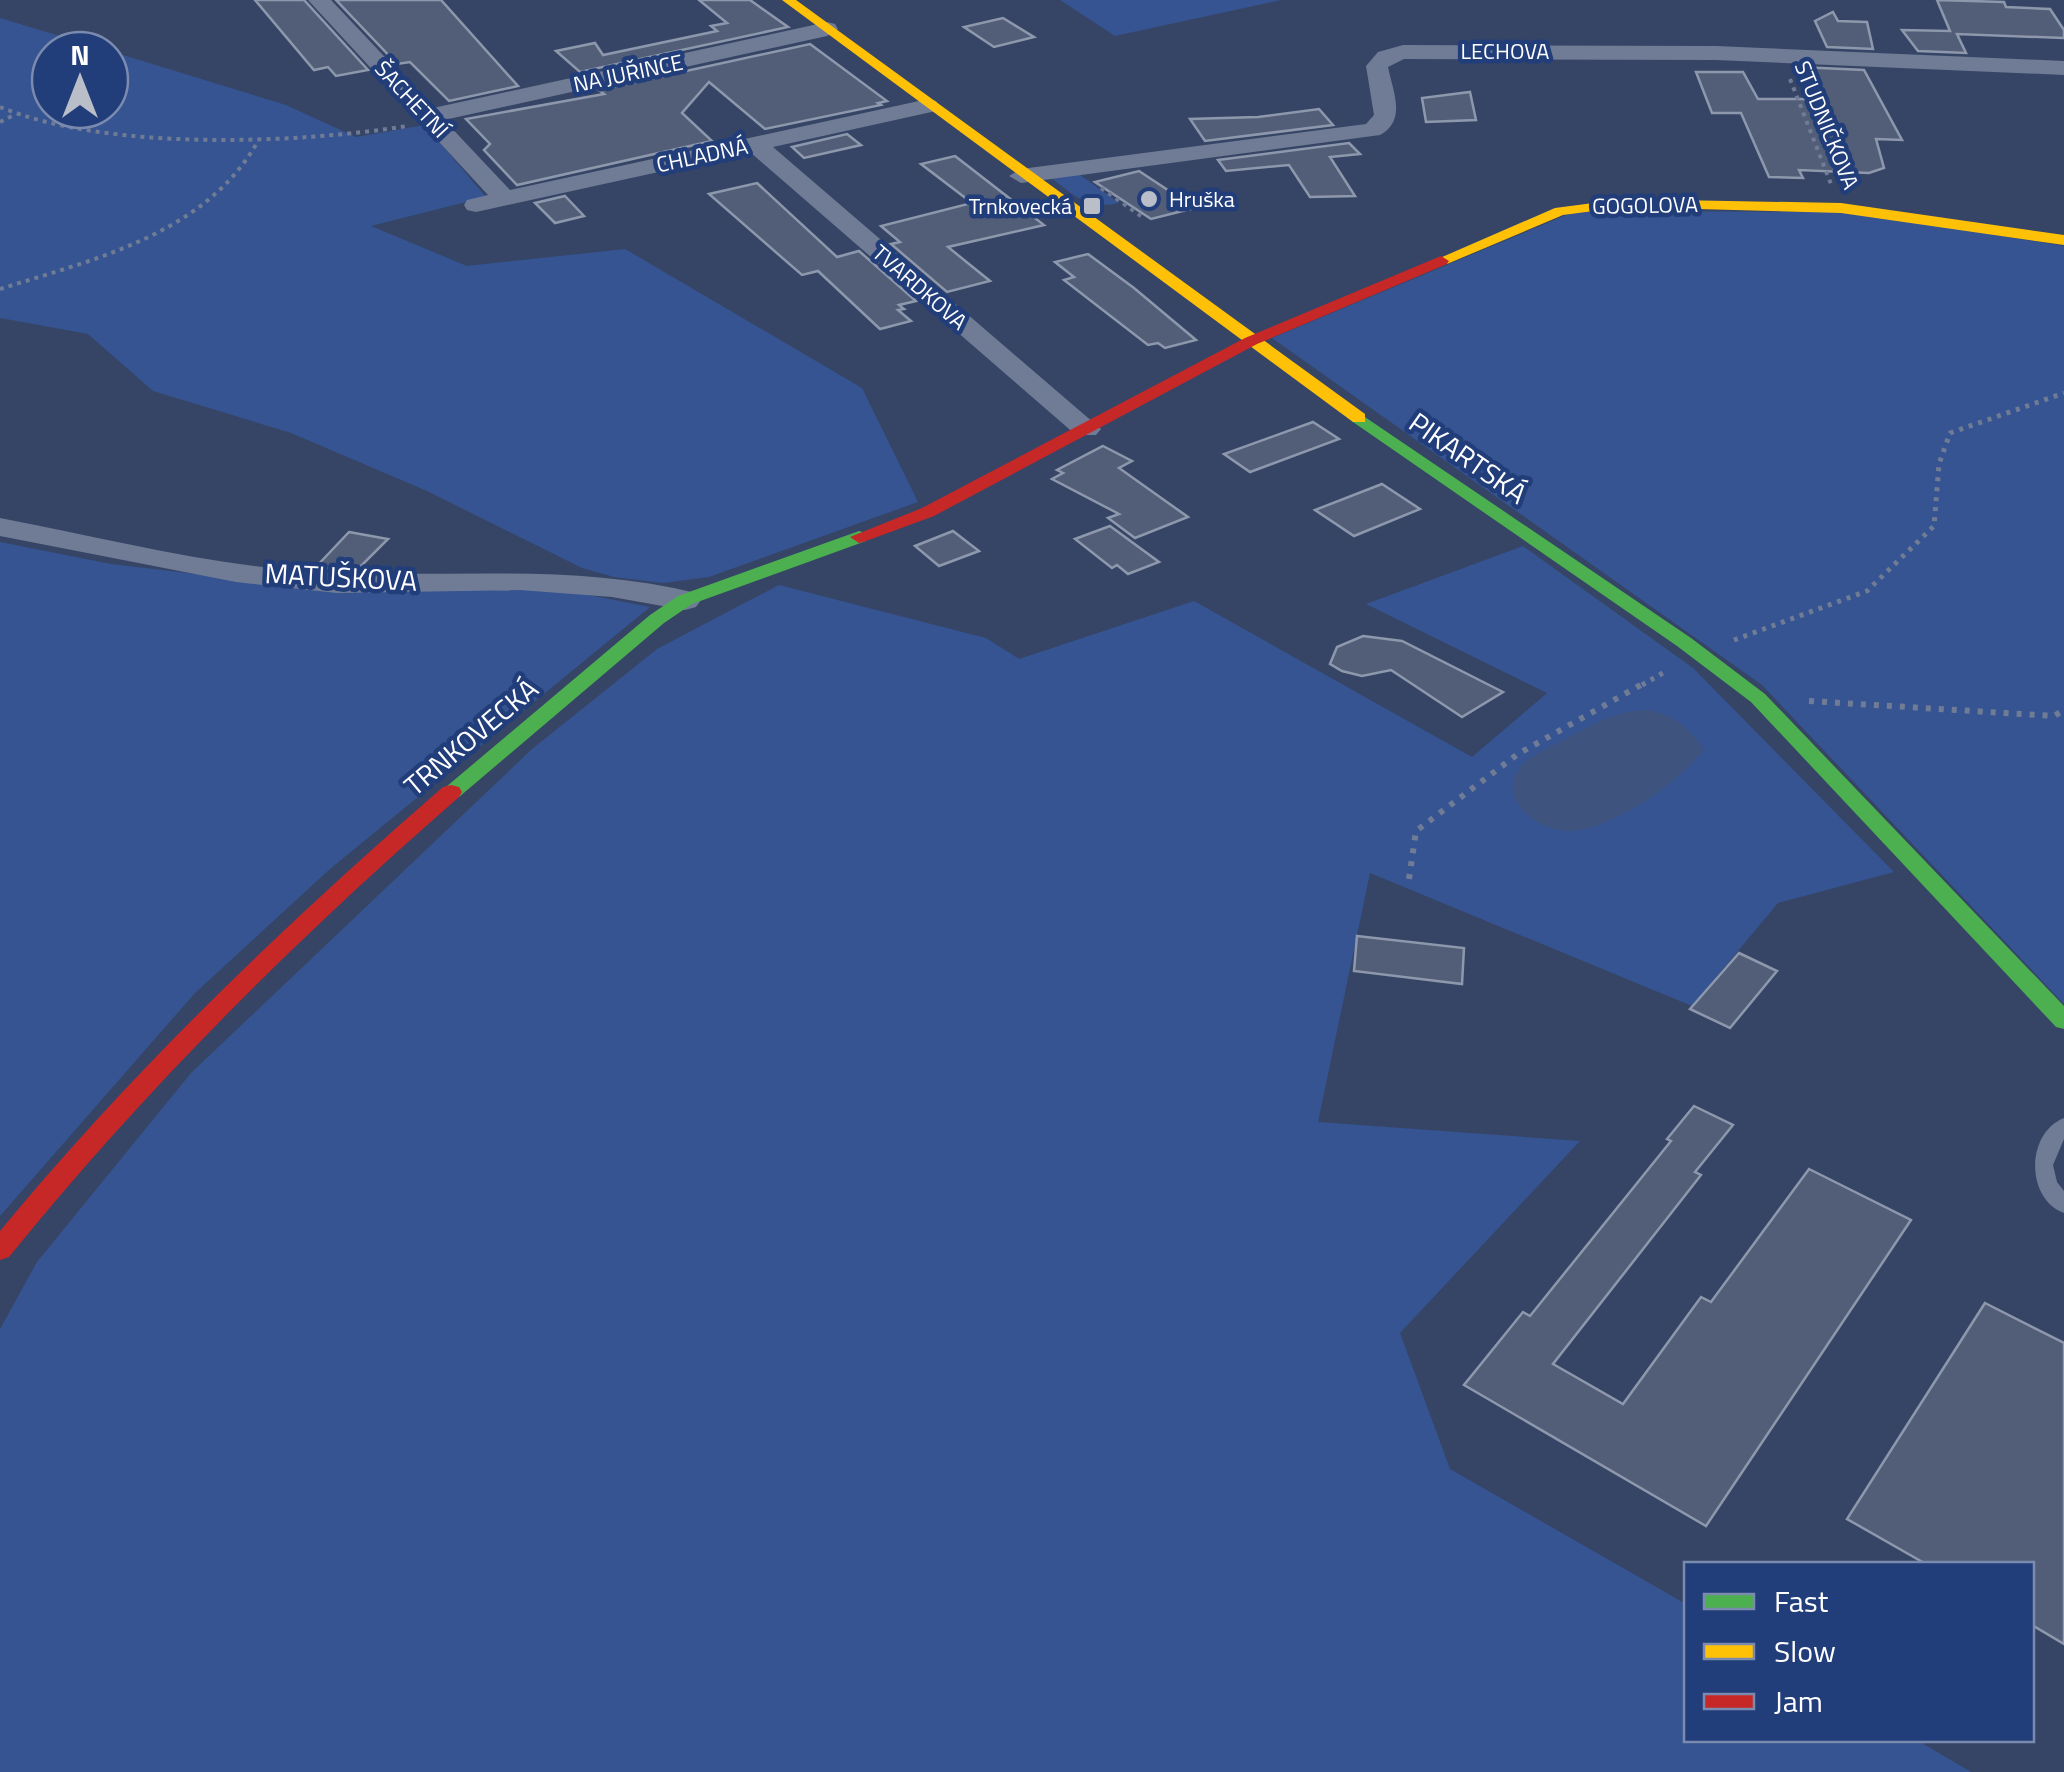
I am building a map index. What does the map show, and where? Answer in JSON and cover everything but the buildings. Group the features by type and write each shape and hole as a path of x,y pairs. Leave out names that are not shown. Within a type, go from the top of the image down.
{"street":[{"name":"ŠACHETNÍ","path":"319,0 505,199"},
{"name":"PIKARTSKÁ","path":"788,0 1021,176 1251,342 1458,490 1700,653 1758,698 2064,1021"},
{"name":"NA JUŘINCE","path":"431,119 826,29"},
{"name":"LECHOVA","path":"1021,176 1372,130 1383,124 1386,116 1377,66 1403,52 1780,56 2064,68"},
{"name":"CHLADNÁ","path":"476,205 928,106"},
{"name":"TVARDKOVA","path":"755,144 1086,430"},
{"name":"GOGOLOVA","path":"1251,342 1532,220 1576,208 1661,203 1841,208 2064,240"},
{"name":"TRNKOVECKÁ","path":"0,1250 62,1167 216,1003 441,802 657,619 685,600 928,512 1251,342"},
{"name":"MATUŠKOVA","path":"0,528 236,572 320,582 520,580 612,587 685,600"}],"lane":[{"path":"2064,1125 2046,1147 2042,1162 2045,1178 2064,1205"}],"path":[{"name":"STUDNIČKOVA","path":"1780,56 1841,208"},
{"path":"0,107 15,114 86,129 258,142 324,140 431,119"},
{"path":"0,122 15,114"},
{"path":"0,289 152,233 212,201 244,167 258,142"},
{"path":"1101,188 1141,216"},
{"path":"1409,880 1416,831 1518,754 1700,653 1867,591 1934,526 1940,464 1950,432 2064,392"},
{"path":"1758,698 2054,716 2064,710"}],"shaded area":[{"path":"1060,0 1281,0 1115,36"},
{"path":"0,18 40,30 30,30 30,130 130,130 130,57 286,105 356,137 425,125 486,197 371,226 467,266 625,249 862,388 918,502 709,577 663,583 614,577 582,568 427,491 291,433 153,391 88,334 0,318"},
{"path":"1076,172 1119,203 1090,203 1050,177"},
{"path":"1576,211 1852,212 2064,246 2064,1004 1762,685 1272,338"},
{"path":"0,542 111,564 332,590 515,587 584,594 650,607 330,869 195,993 0,1216"},
{"path":"1523,546 1693,668 1894,872 1778,903 1692,1006 1370,873 1318,1122 1580,1141 1400,1333 1450,1469 1684,1603 1684,1742 1920,1742 1971,1772 0,1772 0,1329 37,1262 191,1073 532,749 657,649 779,585 986,638 1019,659 1194,601 1472,757 1547,693 1366,604"},
{"path":"1646,710 1680,723 1704,749 1662,789 1604,823 1568,831 1533,819 1516,801 1514,778 1521,766 1539,752 1602,721"}],"traffic: fast":[{"path":"1359,418 1684,642 1758,698 2064,1021"},
{"path":"451,792 657,619 685,600 859,537"}],"traffic: slow":[{"path":"788,0 1359,418"},
{"path":"1441,261 1560,211 1624,203 1841,208 2064,240"}],"traffic: jam":[{"path":"859,537 928,512 1251,341 1441,261"},
{"path":"0,1250 105,1126 214,1010 329,900 451,792"}],"place":[{"name":"Hruška","path":"1149,199"},
{"name":"Trnkovecká","path":"1092,206"}]}
